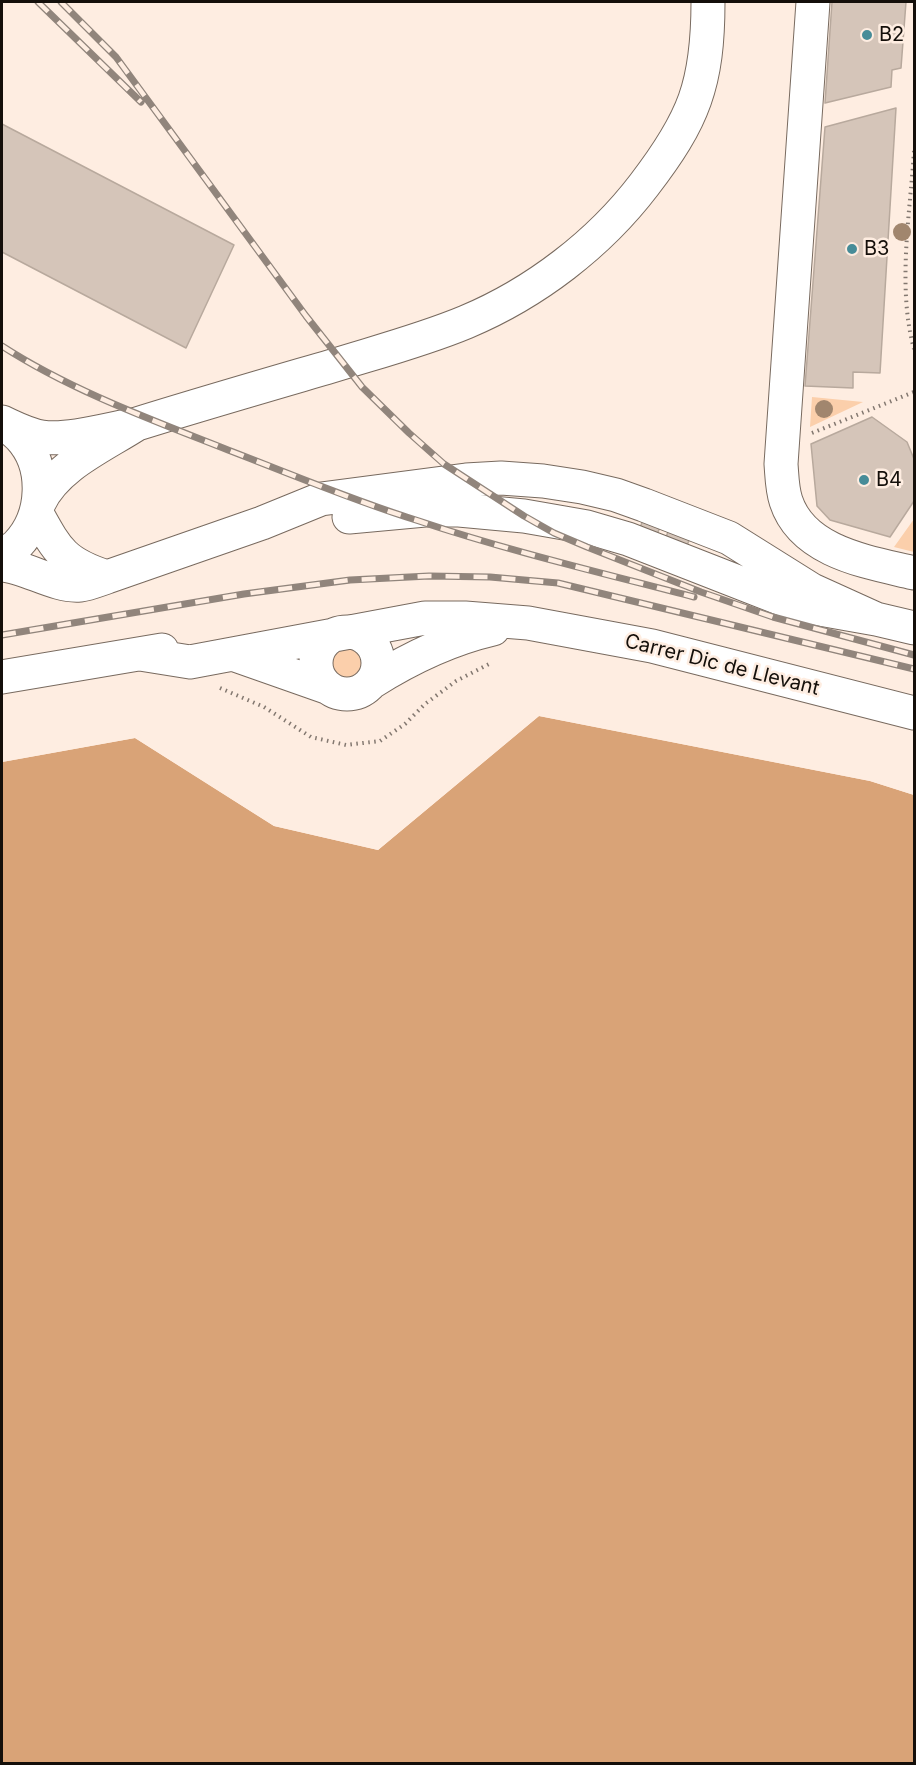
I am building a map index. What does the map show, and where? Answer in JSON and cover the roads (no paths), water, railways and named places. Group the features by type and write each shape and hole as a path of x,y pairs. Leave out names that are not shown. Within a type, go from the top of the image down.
{"street":[{"path":"813,2 781,464 786,502 802,529 815,541 830,549 915,573"},
{"path":"2,422 21,431 45,437 61,437 136,424 434,335 496,308 558,269 590,244 624,211 672,148 698,97 706,58 708,11"},
{"path":"2,422 20,437 33,456 39,479 37,507 62,554 87,570 107,577"},
{"path":"2,556 17,545 31,526 44,491 60,472 136,424"},
{"path":"2,565 13,566 63,583 77,585 107,577 262,523 321,499 466,480 501,478 543,481 616,495 729,538 812,590 876,619 915,628"},
{"name":"Carrer Dic de Llevant","path":"2,677 333,621 386,615 465,618 528,623 652,646 915,713"},
{"name":"Carrer Dic de Llevant","path":"140,654 190,662 425,618"},
{"name":"Carrer Dic de Llevant","path":"233,655 344,694 355,694 401,663 439,646 479,632 528,623"},
{"path":"329,688 318,674 316,664 318,653 329,638 338,633"},
{"name":"Carrer Dic de Llevant","path":"338,633 360,634 375,649 379,666 372,682"}],"railway":[{"path":"38,2 141,102"},
{"path":"61,2 116,57 306,316 362,387 444,464 524,516 554,533 587,547 701,592 773,617 914,655"},
{"path":"2,346 55,377 112,403 371,505 487,542 694,597"},
{"path":"2,635 244,594 350,580 429,576 490,577 558,583 914,669"}],"place":[{"name":"B2","path":"867,35"},
{"name":"B3","path":"852,249"},
{"name":"B4","path":"864,480"}]}
